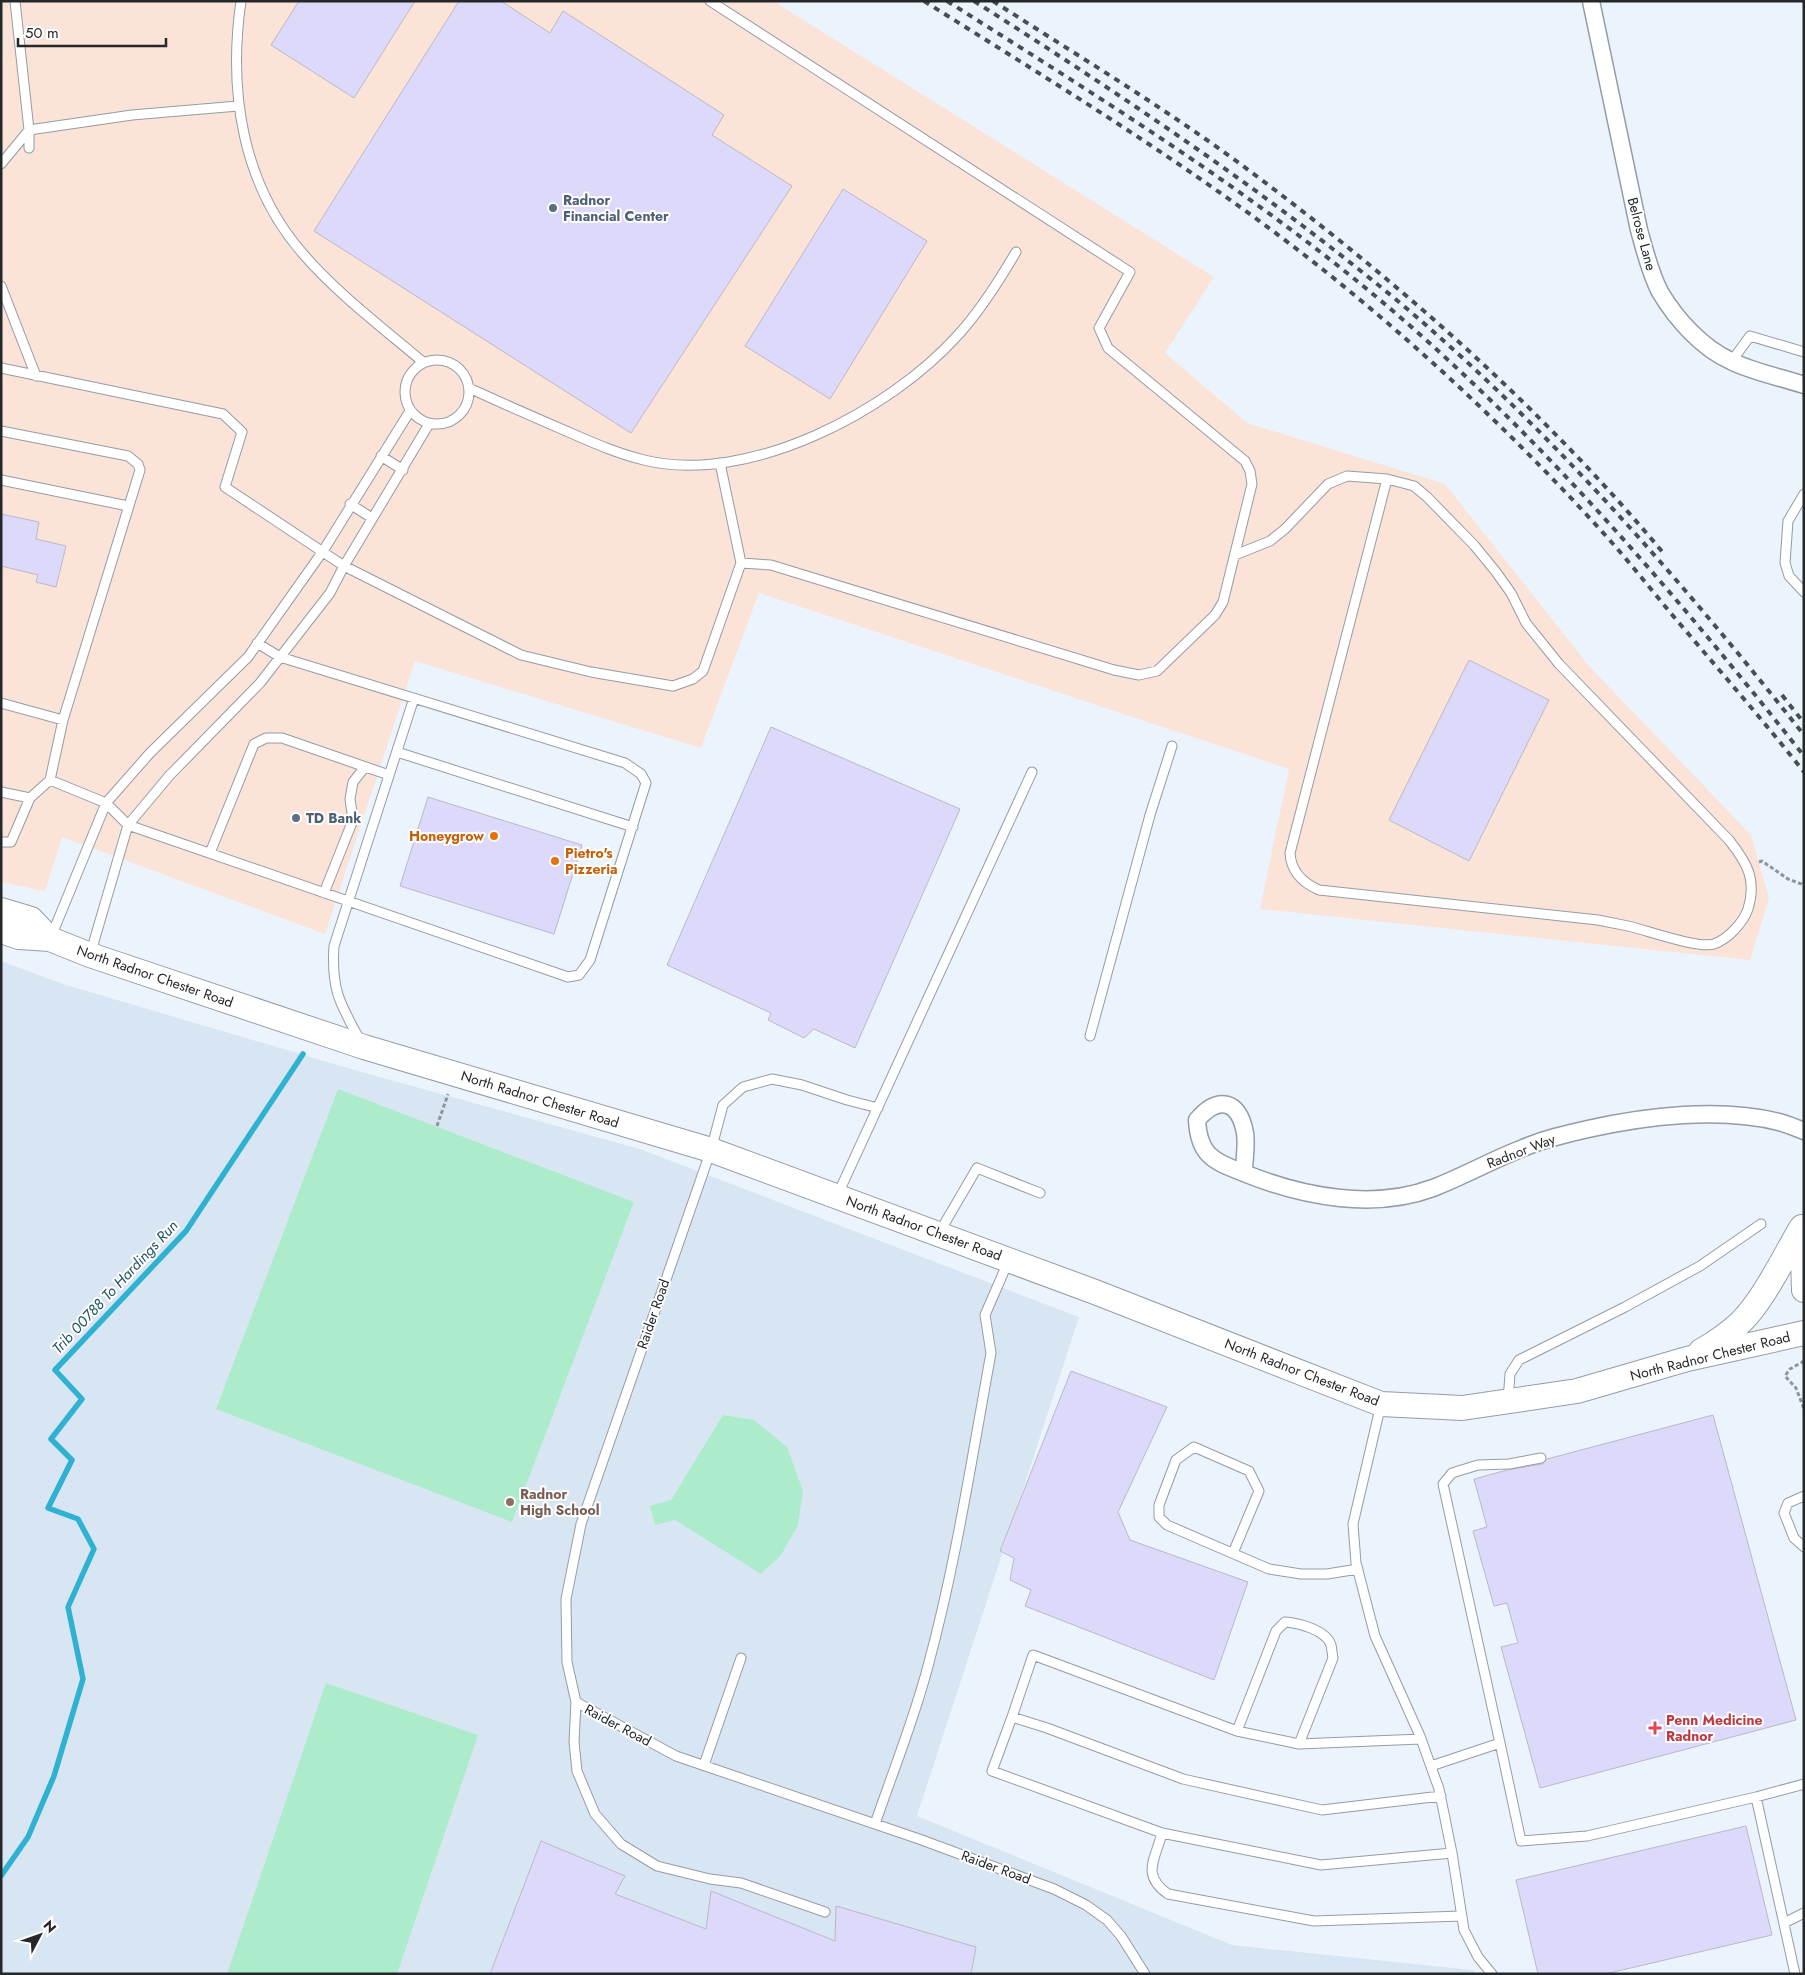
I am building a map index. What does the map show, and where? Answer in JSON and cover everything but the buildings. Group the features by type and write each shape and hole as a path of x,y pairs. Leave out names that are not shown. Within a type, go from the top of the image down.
{"main road":[{"name":"North Radnor Chester Road","path":"1,910 31,919 50,940"},
{"name":"North Radnor Chester Road","path":"1,931 20,937 50,940 364,1047 711,1150 1009,1259 1381,1404 1462,1408 1578,1391 1687,1359 1804,1333"},
{"path":"1803,1224 1804,1290"},
{"path":"1687,1359 1716,1342 1740,1323 1755,1305 1803,1224"}],"street":[{"name":"Belrose Lane","path":"1591,1 1648,263 1660,292 1685,326 1711,350 1731,362 1804,385"},
{"name":"Radnor Way","path":"1244,1173 1277,1186 1312,1194 1339,1198 1391,1197 1432,1188 1542,1141 1589,1129 1656,1118 1723,1114 1779,1122 1804,1132"}],"lane":[{"path":"15,1 29,130 29,148"},
{"path":"240,1 237,28 238,106 255,175 271,210 304,256 332,284 423,362"},
{"path":"710,1 1130,272 1099,328 1108,348 1245,461 1250,470 1252,484 1223,602 1215,615 1156,671 1139,675 1114,670 771,565 741,563"},
{"path":"1,164 29,130 132,115 238,106"},
{"path":"470,388 598,445 646,461 689,465 720,463 757,455 823,432 877,403 921,371 973,318 1016,252"},
{"path":"1,286 36,376"},
{"path":"1731,362 1750,336 1804,352"},
{"path":"438,360 453,364 467,378 470,388 469,399 465,409 458,418 449,423 429,424 410,411 405,398 405,387 411,372 423,362 438,360"},
{"path":"1,368 223,414 242,432 225,487 344,566 521,655 591,672 673,686 693,679 703,671 741,563 720,463"},
{"path":"50,940 106,803 150,753 248,657 323,551 350,504 410,411"},
{"path":"90,955 128,825 170,776 260,683 330,593 372,518 403,470 429,424"},
{"path":"1,431 128,456 138,464 140,470 63,720 50,780 30,798 11,842 1,842"},
{"path":"381,456 403,470"},
{"path":"1235,555 1270,541 1285,529 1328,484 1347,476 1388,480 1414,486 1474,545 1511,593 1526,623 1559,664 1724,835 1744,859 1750,873 1752,888 1746,913 1741,923 1732,932 1714,944 1694,944 1598,920 1319,890 1307,885 1295,872 1290,861 1290,853 1388,480"},
{"path":"1,480 128,506"},
{"path":"1804,494 1788,522 1784,563 1789,576 1804,592"},
{"path":"350,504 372,518"},
{"path":"50,780 106,803 128,825 568,977 579,975 590,960 633,827 646,783 641,774 625,763 280,657 257,643"},
{"path":"364,1047 345,1012 335,988 333,968 334,946 414,698"},
{"path":"1,703 63,720"},
{"path":"210,853 254,744 266,738 282,738 389,775"},
{"path":"1090,1036 1150,815 1172,746"},
{"path":"397,752 633,827"},
{"path":"324,893 352,820 350,799 353,782 365,767"},
{"path":"837,1196 1032,772"},
{"path":"1,792 30,798"},
{"name":"Raider Road","path":"878,1108 802,1085 772,1080 743,1087 723,1105 711,1150 581,1524 566,1599 567,1662 576,1702 676,1756 875,1824 1054,1889 1086,1905 1107,1920 1122,1936 1145,1974"},
{"path":"939,1233 977,1168 1040,1193"},
{"path":"1508,1401 1510,1374 1519,1360 1625,1307 1700,1266 1761,1224"},
{"path":"875,1824 914,1717 929,1666 945,1597 991,1353 986,1315 1009,1259"},
{"path":"1381,1404 1353,1524 1358,1569 1375,1636 1421,1739 1441,1796 1464,1930 1478,1957 1492,1974"},
{"path":"1233,1553 1259,1491 1249,1471 1194,1447 1176,1460 1159,1505 1159,1517 1166,1525 1269,1570 1301,1574 1327,1574 1358,1569"},
{"path":"1541,1458 1509,1464 1478,1465 1452,1473 1443,1484 1520,1840 1587,1836 1804,1784"},
{"path":"1804,1496 1788,1503 1784,1513 1794,1538 1804,1548"},
{"path":"1237,1731 1276,1631 1285,1622 1296,1623 1326,1636 1331,1645 1333,1658 1299,1744"},
{"path":"1421,1739 1299,1744 1237,1731 1033,1655 992,1771 1162,1833 1321,1865 1452,1853"},
{"path":"704,1765 741,1658"},
{"path":"576,1702 574,1742 577,1771 594,1814 621,1844 657,1866 710,1879 741,1883 826,1912"},
{"path":"1012,1717 1183,1779 1322,1810 1441,1796"},
{"path":"1431,1766 1500,1743"},
{"path":"1756,1797 1794,1974"},
{"path":"1162,1833 1151,1872 1156,1886 1168,1894 1314,1921 1462,1916"},
{"path":"1784,1924 1804,1913"}],"path":[{"path":"1748,867 1762,860 1788,879 1804,885"},
{"path":"438,1126 454,1073"},
{"path":"1804,1360 1790,1369 1785,1376 1796,1388 1804,1409"}],"shaded area":[{"path":"1,1 773,1 1214,277 1165,353 1247,423 1445,484 1589,666 1751,835 1769,898 1750,960 1260,909 1289,769 759,593 701,748 415,661 325,934 62,837 45,891 1,882"},
{"name":"Radnor High School","path":"1,961 63,984 358,1071 640,1149 1079,1317 917,1816 1232,1945 1473,1970 1476,1974 1,1974"}],"green space":[{"path":"338,1089 634,1202 512,1522 216,1409"},
{"path":"723,1415 754,1420 787,1447 803,1491 798,1525 781,1555 761,1574 675,1520 655,1525 650,1506 671,1500"},
{"path":"326,1683 478,1735 397,1974 227,1974"}],"waterway":[{"name":"Trib 00788 To Hardings Run","path":"1,1876 28,1837 54,1776 83,1679 68,1607 94,1549 78,1519 48,1508 72,1460 51,1439 82,1399 55,1370 186,1231 303,1054"}],"railway":[{"path":"924,1 1131,132 1233,202 1331,276 1404,337 1474,401 1574,501 1627,560 1804,772"},
{"path":"947,1 1176,148 1287,226 1393,311 1450,361 1609,523 1708,638 1804,756"},
{"path":"974,1 1137,108 1297,221 1399,302 1455,351 1562,454 1612,508 1710,620 1804,735"},
{"path":"993,1 1148,100 1209,142 1354,252 1464,347 1517,396 1618,500 1665,555"},
{"path":"1782,695 1804,723"}],"place":[{"name":"Radnor Financial Center","path":"553,208"},
{"name":"TD Bank","path":"296,818"},
{"name":"Honeygrow","path":"494,836"},
{"name":"Pietro's Pizzeria","path":"555,861"},
{"name":"Radnor High School","path":"510,1502"},
{"name":"Penn Medicine Radnor","path":"1655,1728"}]}
